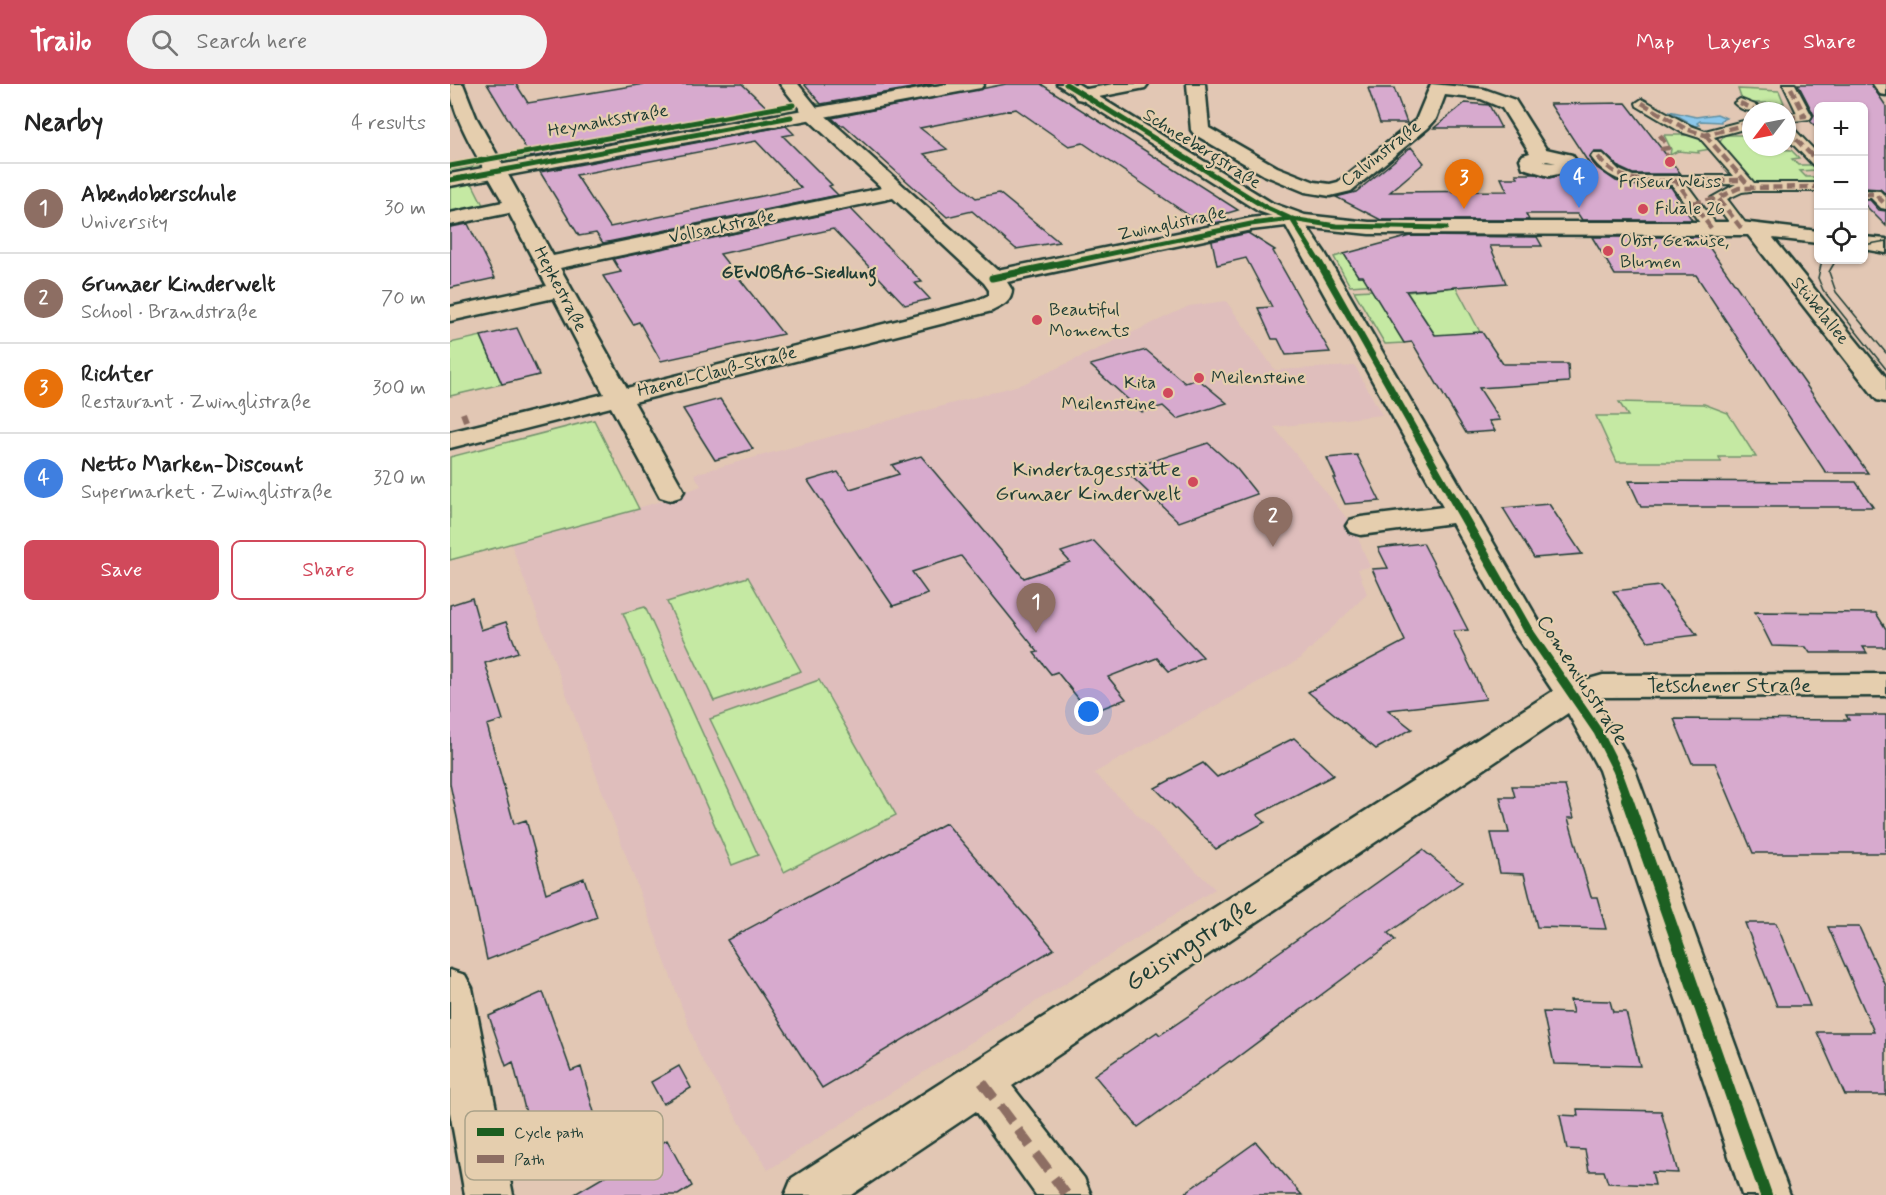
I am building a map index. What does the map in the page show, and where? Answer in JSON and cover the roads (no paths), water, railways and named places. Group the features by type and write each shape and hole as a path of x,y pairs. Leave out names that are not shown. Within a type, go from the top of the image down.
{"street":[{"name":"Hepkestraße","path":"454,84 467,117 670,491"},
{"path":"789,84 808,108 992,278"},
{"name":"Heynahtsstraße","path":"808,108 906,84"},
{"name":"Heynahtsstraße","path":"493,165 808,108 975,84"},
{"name":"Schneebergstraße","path":"1066,84 1265,207 1292,219"},
{"path":"1083,95 1139,84"},
{"name":"Schneebergstraße","path":"1196,84 1200,130 1279,177 1334,189"},
{"path":"1789,84 1805,116 1796,117"},
{"path":"1882,84 1886,90"},
{"path":"1440,86 1484,94 1509,104 1540,155"},
{"name":"Calvinstraße","path":"1334,189 1344,187 1422,124 1427,119 1440,86"},
{"path":"1642,103 1686,129 1705,135 1747,184"},
{"path":"1705,135 1742,125"},
{"path":"1796,139 1814,158"},
{"path":"1598,157 1607,171 1632,181 1814,188"},
{"path":"450,166 493,165"},
{"path":"450,180 493,165"},
{"path":"1676,181 1711,228"},
{"path":"1693,203 1718,198 1747,184"},
{"name":"Vollsackstraße","path":"547,264 897,190"},
{"path":"1718,198 1747,228"},
{"path":"450,219 515,206"},
{"name":"Zwinglistraße","path":"992,278 1251,224 1292,219 1311,224 1369,228 1747,228 1814,225"},
{"name":"Comeniusstraße","path":"1292,219 1535,642 1601,737 1617,770 1766,1195"},
{"path":"1868,225 1886,225"},
{"name":"Zwinglistraße","path":"1747,228 1814,236"},
{"name":"Stübelallee","path":"1747,228 1886,394"},
{"path":"1868,244 1886,246"},
{"name":"Haenel-Clauß-Straße","path":"450,440 984,306 1000,298 1001,290 992,278"},
{"path":"450,314 561,290"},
{"path":"1361,526 1462,513"},
{"name":"Tetschener Straße","path":"1574,695 1603,686 1886,686"},
{"name":"Geisingstraße","path":"809,1195 1548,709 1574,695"},
{"path":"450,988 473,1111"},
{"path":"982,1082 1067,1195"},
{"path":"486,1180 489,1195"}],"water":[{"path":"1669,111 1696,117 1717,114 1726,118 1721,122 1700,121 1697,123 1699,125 1690,127 1684,124 1687,121"}],"tram line":[{"path":"1868,244 1886,241"},
{"path":"1821,264 1818,278 1823,290 1886,369"},
{"path":"1834,264 1829,272 1836,292 1886,353"}],"place":[{"name":"Friseur Weiss","path":"1670,162"},
{"name":"Netto Marken-Discount","path":"1579,208"},
{"name":"Richter","path":"1464,209"},
{"name":"Filiale 26","path":"1643,209"},
{"name":"Obst, Gemüse, Blumen","path":"1608,251"},
{"name":"Beautiful Moments","path":"1037,320"},
{"name":"Meilensteine","path":"1199,378"},
{"name":"Kita Meilensteine","path":"1168,393"},
{"name":"Kindertagesstätte Grunaer Kinderwelt","path":"1193,482"},
{"name":"Grunaer Kinderwelt","path":"1273,547"},
{"name":"Abendoberschule","path":"1036,633"}],"district":[{"name":"GEWOBAG-Siedlung","path":"799,273"}]}
